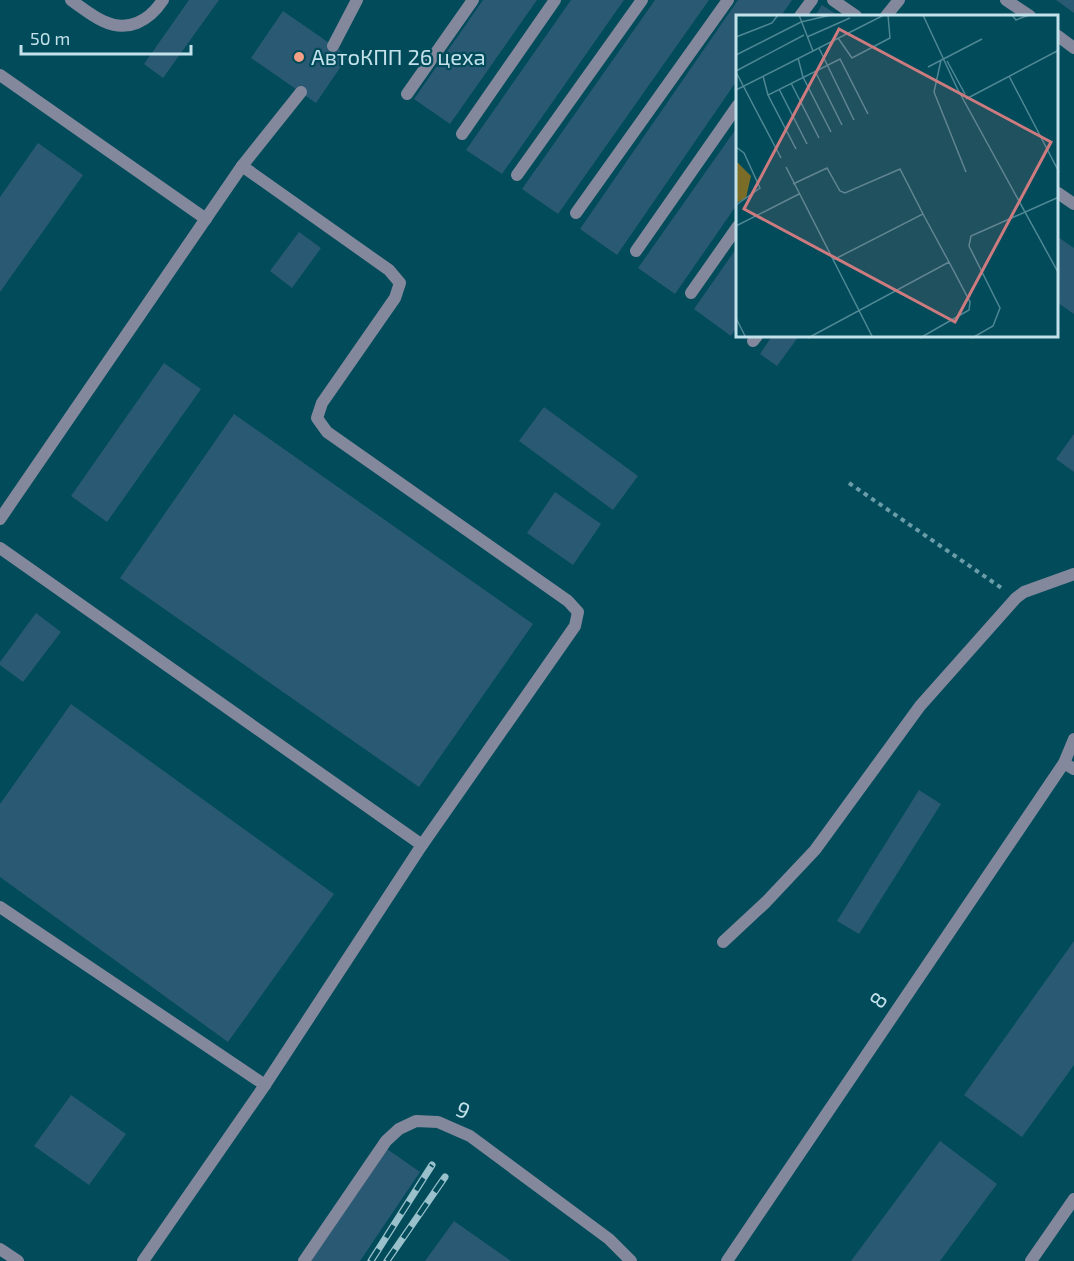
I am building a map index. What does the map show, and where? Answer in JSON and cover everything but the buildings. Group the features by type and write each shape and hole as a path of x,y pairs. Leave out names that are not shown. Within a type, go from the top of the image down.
{"street":[{"path":"71,0 103,21 121,27 139,23 156,10 163,0"},
{"path":"333,46 357,0"},
{"path":"407,94 473,0"},
{"path":"462,134 555,0"},
{"path":"517,175 642,0"},
{"path":"576,213 728,0"},
{"path":"801,15 812,0"},
{"path":"833,0 855,15"},
{"path":"887,15 899,0"},
{"path":"1006,0 1028,15"},
{"path":"1059,37 1074,48"},
{"path":"0,75 206,219"},
{"path":"0,519 242,166 301,92"},
{"path":"636,251 736,108"},
{"path":"143,1261 265,1085 422,844 574,626 578,612 568,601 327,432 317,418 322,403 396,298 400,283 389,270 242,166"},
{"path":"1059,194 1074,204"},
{"path":"691,293 736,229"},
{"path":"0,548 422,844"},
{"path":"723,942 766,902 815,850 920,706 1016,598 1024,592 1074,574"},
{"path":"1069,766 1074,739"},
{"path":"1069,766 1074,753"},
{"name":"8","path":"726,1261 1069,766"},
{"path":"0,907 265,1085"},
{"name":"9","path":"304,1261 386,1141 399,1129 416,1121 438,1122 470,1136 609,1239 631,1261"},
{"path":"1031,1261 1074,1199"},
{"path":"0,1249 18,1261"}],"path":[{"path":"849,483 1016,598"}],"railway":[{"path":"371,1261 432,1165"},
{"path":"387,1261 445,1177"}],"place":[{"name":"АвтоКПП 26 цеха","path":"299,57"}]}
